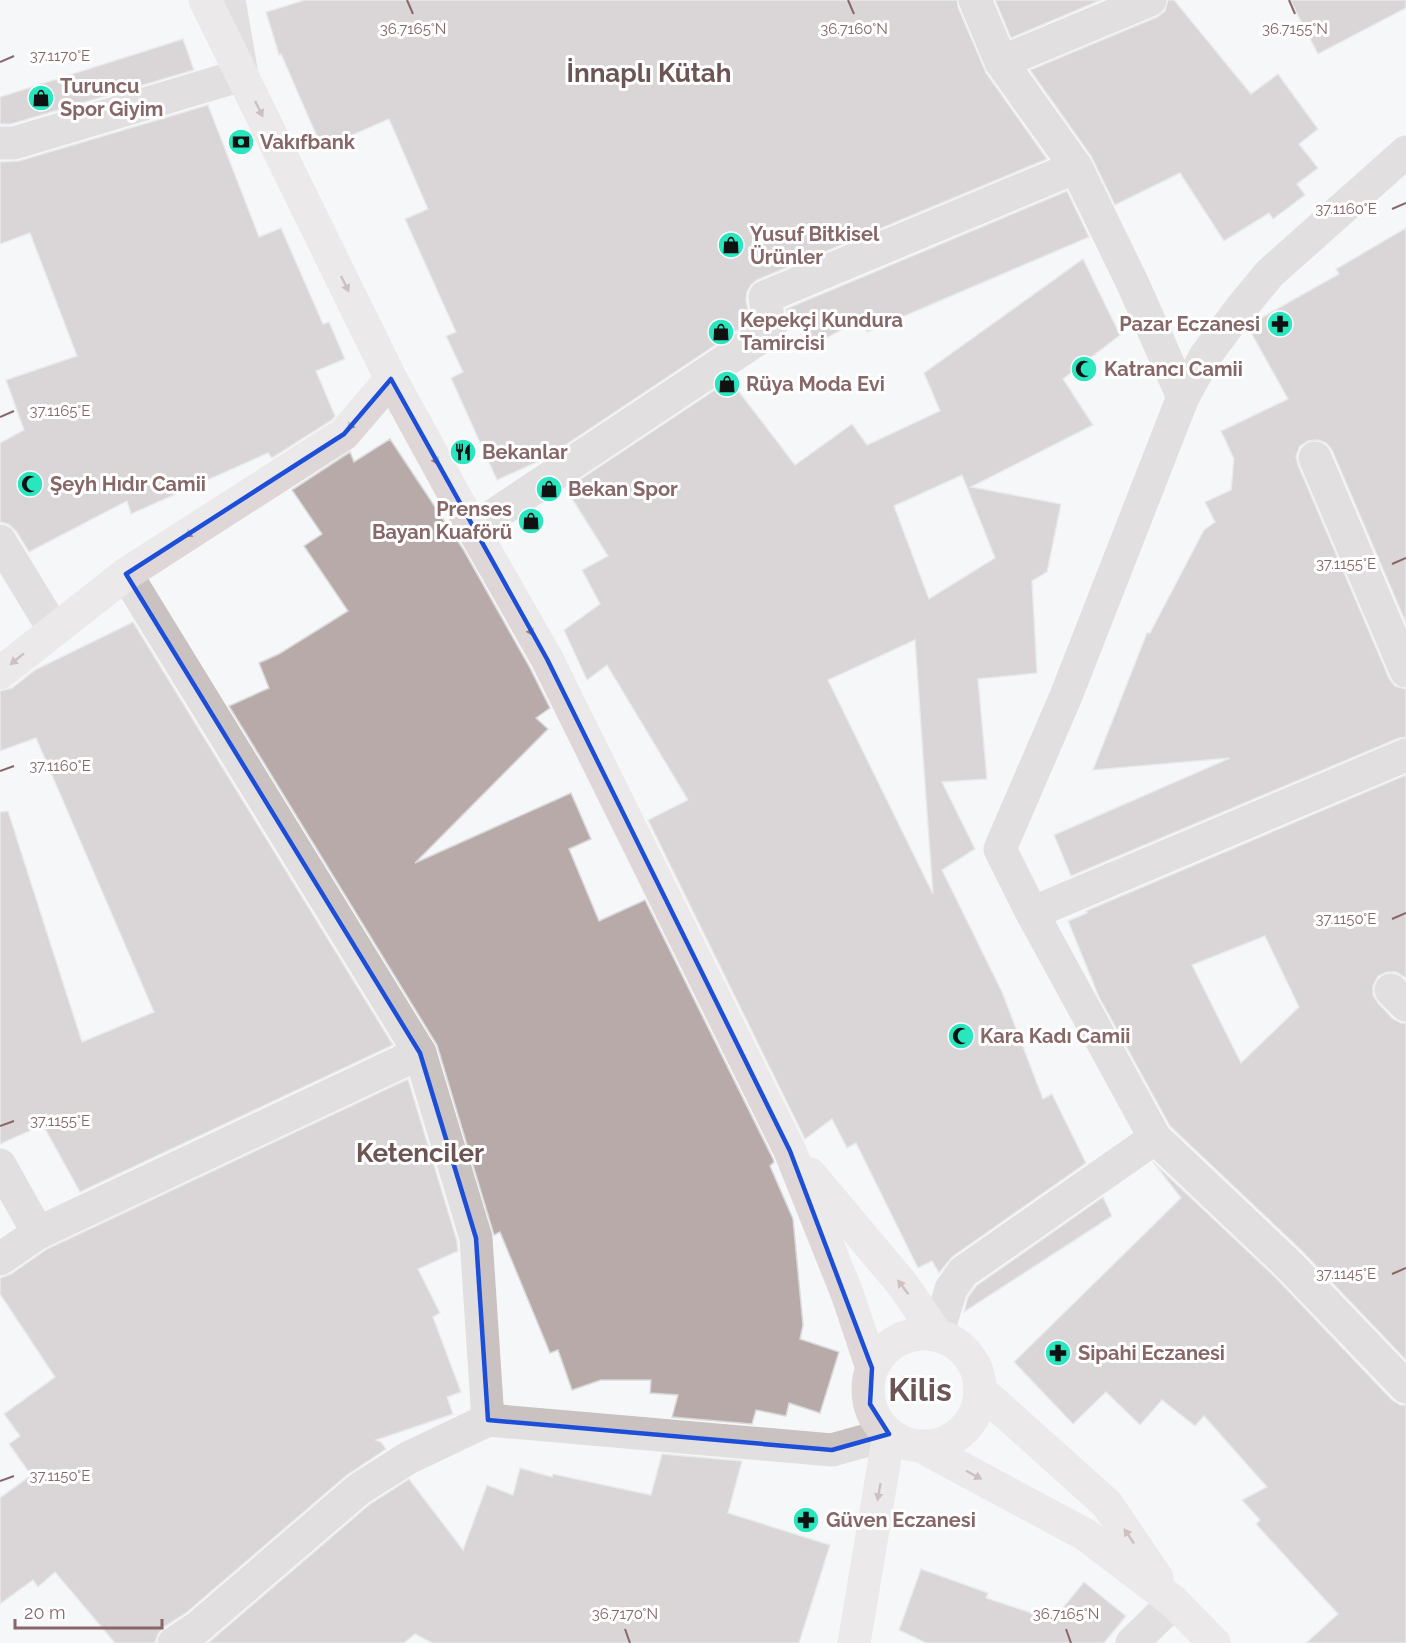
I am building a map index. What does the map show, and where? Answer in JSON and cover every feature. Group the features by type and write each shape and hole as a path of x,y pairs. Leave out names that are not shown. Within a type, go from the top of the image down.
{"main road":[{"path":"205,0 391,379 547,659 790,1151 848,1296 872,1368"},
{"path":"0,673 126,574 344,434 391,379"},
{"path":"790,1151 903,1285 937,1335"},
{"path":"922,1447 940,1445 956,1437 969,1425 978,1409 981,1392 978,1374 969,1356 955,1342 937,1335 917,1334 898,1340 883,1351 872,1368 868,1387 870,1404 877,1422 889,1434 905,1443 922,1447 1086,1534 1174,1602 1214,1643"},
{"path":"981,1392 1107,1504 1174,1602"},
{"path":"854,1643 889,1434"}],"street":[{"path":"0,143 14,143 242,75 230,0"},
{"path":"975,0 1001,62 1076,167 1183,397"},
{"path":"1001,62 1149,0"},
{"path":"1406,152 1270,273 1206,355 1183,397 1066,696 1000,849 1032,913 1155,1138 1288,1264 1406,1387"},
{"path":"473,529 770,331 765,297 1076,167"},
{"path":"1315,458 1406,672"},
{"path":"0,541 54,630"},
{"path":"126,574 420,1053 476,1238 488,1420"},
{"path":"1032,913 1406,755"},
{"path":"0,1259 38,1233 420,1053"},
{"path":"937,1335 951,1289 963,1272 1155,1138"},
{"path":"0,1166 38,1233"},
{"path":"174,1643 196,1628 359,1489 408,1458 488,1420 832,1450 889,1434"},
{"path":"1132,1643 1174,1602"}],"highlighted area":[{"path":"391,379 547,659 790,1151 872,1368 870,1404 889,1434 832,1450 488,1420 476,1238 420,1053 126,574 344,434"}],"building":[{"path":"305,0 957,0 986,73 1047,159 757,280 747,292 750,322 546,458 497,480 451,378 463,372 446,336 456,332 405,219 428,209 389,119 322,148 281,54 279,55 266,12"},
{"path":"995,0 1101,0 1011,38"},
{"path":"1168,0 1174,0 1251,94 1278,74 1318,129 1299,144 1318,168 1297,184 1305,195 1273,219 1269,213 1224,241 1180,173 1115,205 1091,156 1030,70 1157,17 1165,11"},
{"path":"1290,0 1406,0 1406,8 1318,54"},
{"path":"183,39 194,70 11,124 0,124 0,97"},
{"path":"208,105 259,237 281,228 323,324 329,322 345,359 316,371 335,416 272,458 268,453 131,514 127,501 29,552 16,531 8,524 0,522 0,443 24,430 6,380 77,356 30,233 0,244 0,162 19,161"},
{"path":"1067,191 1089,237 867,332 861,319 812,346 795,314 787,318 786,309"},
{"path":"1406,228 1406,623 1332,450 1326,443 1318,440 1308,441 1300,446 1296,456 1389,678 1395,686 1406,689 1406,737 1071,876 1054,835 1230,758 1093,770 1147,633 1150,633 1204,530 1215,522 1205,502 1231,490 1234,459 1221,431 1288,399 1249,329 1254,322 1339,274 1336,269"},
{"path":"1083,259 1120,335 1063,379 1093,425 971,487 1061,504 1047,572 1032,581 1037,673 978,679 987,779 942,782 975,849 942,870 1002,992 1043,1099 1052,1094 1086,1163 952,1257 939,1273 932,1261 918,1268 856,1143 847,1148 832,1119 805,1139 648,820 688,800 607,665 587,680 564,630 600,604 582,570 608,556 566,489 730,380 795,465 852,424 867,445 940,411 924,373","holes":["962,475 995,558 929,599 894,506","915,640 925,784 933,894 828,680"]},
{"path":"390,439 463,549 550,708 536,718 548,729 415,863 571,793 591,839 569,849 599,921 645,900 773,1159 774,1162 770,1166 793,1219 803,1325 800,1339 839,1352 820,1413 789,1403 786,1416 756,1410 752,1424 672,1417 678,1395 650,1393 651,1380 601,1380 572,1390 558,1350 550,1353 500,1232 494,1235 437,1045 229,706 269,688 259,663 279,654 348,611 304,546 322,534 292,490 350,452 354,462"},
{"path":"133,622 393,1045 80,1192 43,1125 0,1144 0,812 8,811 82,1042 154,1012 36,738 0,751 0,691 12,688 35,670"},
{"path":"1406,775 1406,978 1396,972 1387,972 1378,976 1373,986 1373,995 1393,1019 1406,1023 1406,1360 1302,1251 1170,1126 1099,997 1068,921 1087,913 1086,911","holes":["1265,936 1299,1007 1241,1063 1192,965"]},
{"path":"408,1079 457,1241 458,1251 418,1269 440,1313 433,1317 461,1392 447,1397 453,1414 376,1440 381,1442 386,1449 347,1475 186,1613 164,1627 155,1643 115,1643 55,1572 38,1587 33,1580 0,1604 0,1498 31,1475 9,1444 20,1436 4,1414 55,1377 0,1294 0,1278 11,1274 47,1249"},
{"path":"1153,1162 1275,1277 1392,1400 1400,1405 1406,1405 1406,1643 1306,1643 1338,1614 1256,1524 1260,1520 1242,1500 1267,1487 1204,1416 1195,1426 1162,1400 1140,1425 1106,1392 1073,1424 1014,1362 1181,1198"},
{"path":"1103,1197 1112,1216 964,1312 968,1297 976,1286"},
{"path":"662,1454 742,1461 728,1513 830,1545 799,1643 432,1643 415,1634 404,1643 208,1643 370,1504 409,1479 463,1550 487,1485 513,1495 520,1468 552,1477 553,1474 651,1495"},
{"path":"921,1569 988,1593 986,1598 1053,1620 1084,1582 1126,1616 1104,1643 926,1643 899,1630"}],"place":[{"name":"Turuncu Spor Giyim","path":"41,98"},
{"name":"Vakıfbank","path":"241,142"},
{"name":"Yusuf Bitkisel Ürünler","path":"731,245"},
{"name":"Pazar Eczanesi","path":"1280,324"},
{"name":"Kepekçi Kundura Tamircisi","path":"721,332"},
{"name":"Katrancı Camii","path":"1084,369"},
{"name":"Rüya Moda Evi","path":"727,384"},
{"name":"Bekanlar","path":"463,452"},
{"name":"Şeyh Hıdır Camii","path":"30,484"},
{"name":"Bekan Spor","path":"549,489"},
{"name":"Prenses Bayan Kuaförü","path":"531,521"},
{"name":"Kara Kadı Camii","path":"961,1036"},
{"name":"Sipahi Eczanesi","path":"1058,1353"},
{"name":"Güven Eczanesi","path":"806,1520"}],"district":[{"name":"İnnaplı Kütah","path":"649,73"},
{"name":"Ketenciler","path":"420,1153"},
{"name":"Kilis","path":"920,1389"}]}
